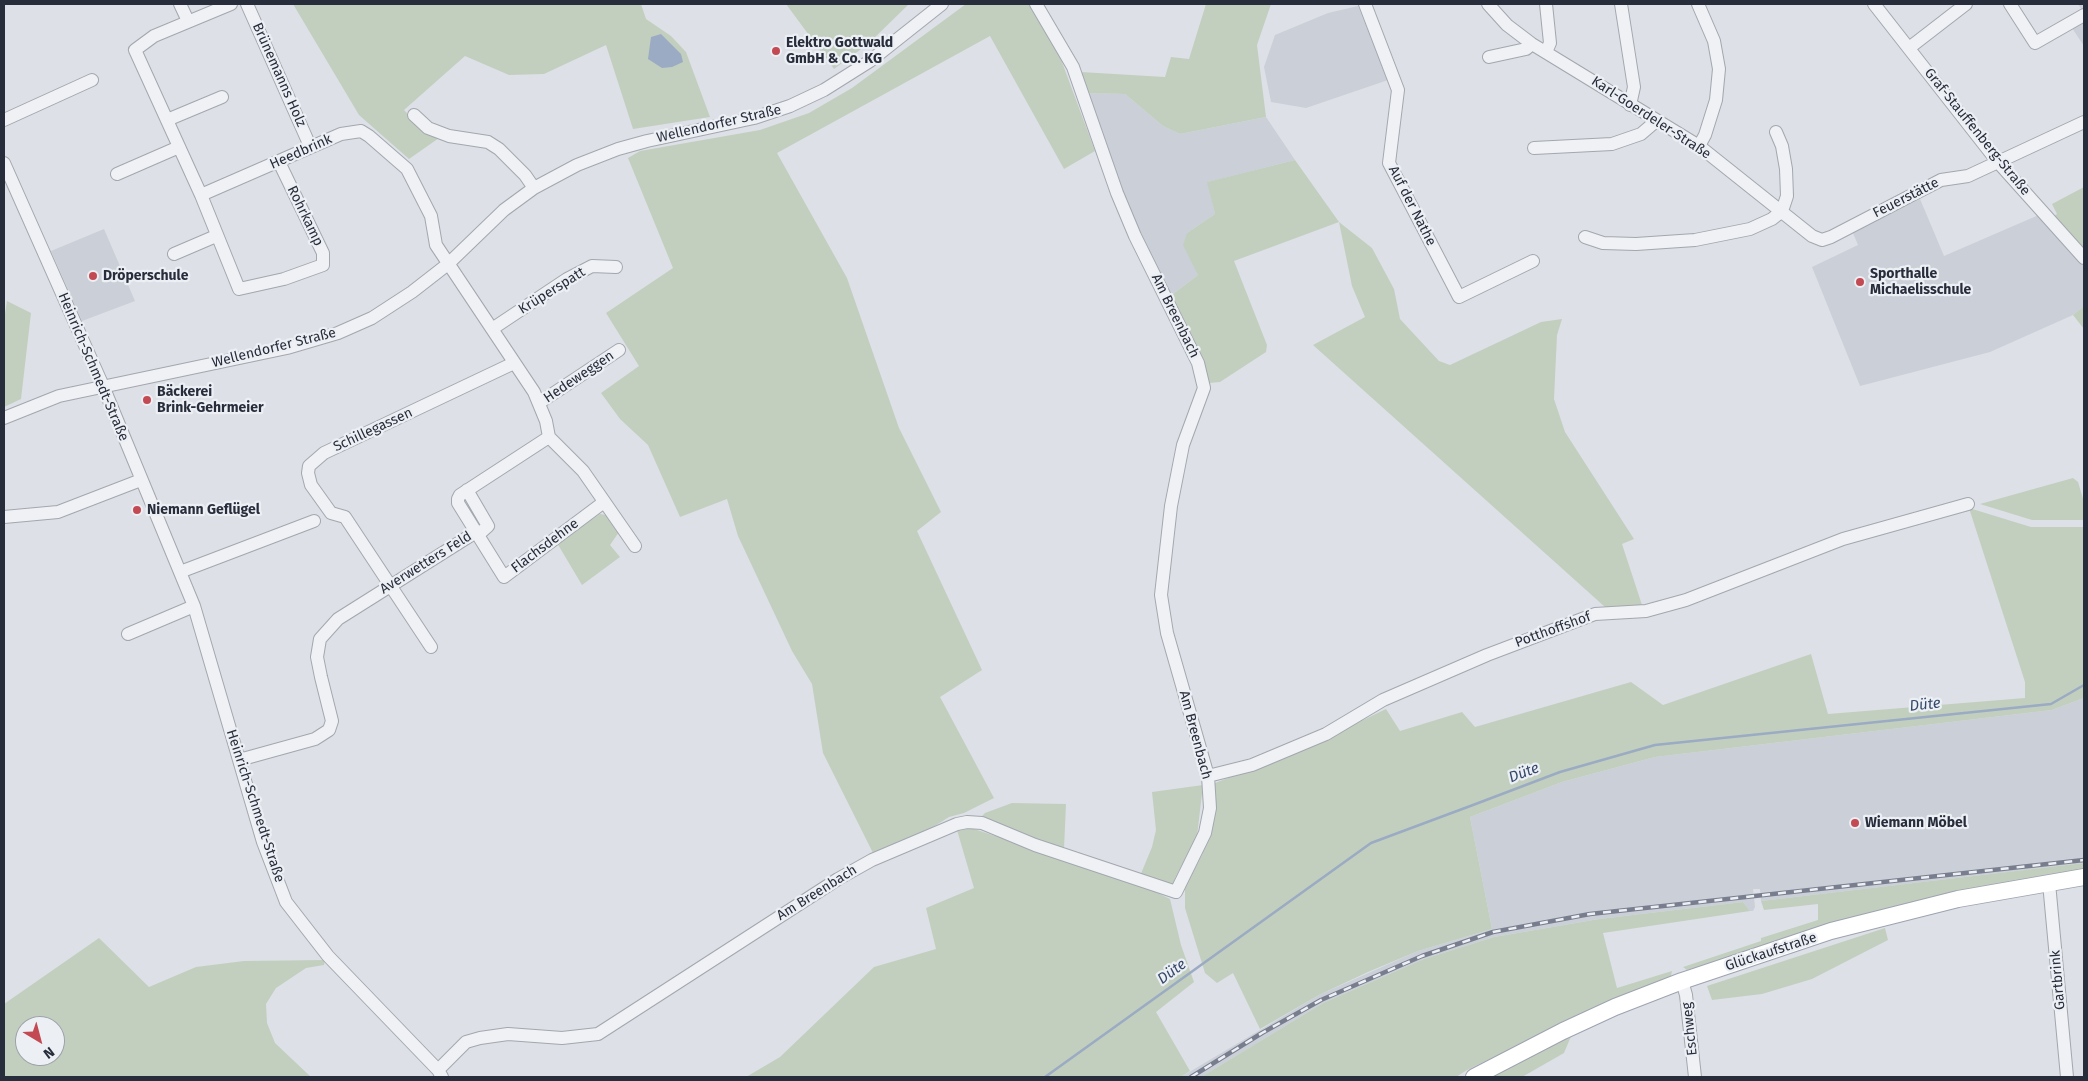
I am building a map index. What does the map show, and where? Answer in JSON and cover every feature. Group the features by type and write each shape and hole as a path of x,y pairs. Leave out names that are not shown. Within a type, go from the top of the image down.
{"main road":[{"name":"Glückaufstraße","path":"1474,1077 1563,1030 1682,981 1868,921 1958,899 2084,877"}],"street":[{"path":"180,4 188,21"},
{"path":"201,195 135,50 154,36 231,4"},
{"name":"Brünemanns Holz","path":"247,4 310,146"},
{"name":"Wellendorfer Straße","path":"4,418 59,396 287,348 338,333 372,318 402,300 448,264 504,210 534,188 577,165 618,149 754,118 790,106 824,90 870,61 942,4"},
{"name":"Am Breenbach","path":"440,1074 466,1042 480,1038 508,1034 562,1038 598,1034 838,879 872,860 957,824 967,822 982,824 1035,845 1176,892 1205,833 1210,808 1208,776 1167,633 1161,595 1171,506 1183,446 1204,388 1198,362 1117,193 1073,67 1036,4"},
{"name":"Auf der Nathe","path":"1364,4 1398,90 1389,163 1459,297 1533,261"},
{"name":"Karl-Goerdeler-Straße","path":"1488,4 1507,25 1532,44 1656,122 1699,146 1812,236"},
{"path":"1546,4 1550,43 1546,52"},
{"path":"1621,4 1634,87 1634,97 1630,104"},
{"path":"1698,4 1714,41 1719,69 1716,100 1705,135 1699,146"},
{"name":"Graf-Stauffenberg-Straße","path":"1874,4 1997,161 2084,258"},
{"path":"1909,48 1966,4"},
{"path":"2010,4 2035,43 2084,14"},
{"path":"1489,57 1526,49 1532,44"},
{"path":"4,120 92,80"},
{"path":"168,120 222,96"},
{"path":"414,115 428,128 449,136 488,142 499,149 525,175 534,188"},
{"path":"1534,148 1612,144 1640,134 1656,122"},
{"name":"Feuerstätte","path":"1812,236 1822,240 1831,237 1941,180 1968,176 2084,122"},
{"name":"Heedbrink","path":"201,195 279,162 310,146 341,134 361,131 408,169 432,216 436,245 448,264"},
{"path":"1585,237 1603,243 1636,244 1695,240 1750,230 1782,211 1786,196 1786,169 1782,146 1776,132"},
{"path":"117,174 180,147"},
{"name":"Rohrkamp","path":"201,195 239,289 284,279 323,265 323,253 279,162"},
{"name":"Heinrich-Schmedt-Straße","path":"4,163 103,386 194,606 263,842 286,902 328,956 440,1074"},
{"path":"174,254 216,236"},
{"path":"448,264 540,403 549,437 583,471 635,546"},
{"name":"Krüperspatt","path":"492,329 567,279 592,266 616,267"},
{"name":"Hedeweggen","path":"540,403 619,350"},
{"name":"Schillegassen","path":"431,647 345,517 331,513 312,486 308,473 309,466 315,459 514,363"},
{"name":"Averwetters Feld","path":"238,760 315,739 329,730 332,721 320,678 318,657 320,639 338,619 390,585 477,533 458,503 460,495 549,437"},
{"path":"4,517 58,512 141,480"},
{"name":"Flachsdehne","path":"477,533 504,577 604,502"},
{"name":"Potthoffshof","path":"1208,776 1252,765 1326,734 1383,700 1487,655 1595,614 1646,611 1686,600 1843,540 1968,504"},
{"path":"180,572 314,521"},
{"path":"128,634 194,606"},
{"name":"Gartbrink","path":"2049,883 2067,1077"},
{"name":"Eschweg","path":"1682,981 1686,995 1694,1077"}],"shaded area":[{"path":"2078,4 2084,4 2084,13"},
{"path":"1358,6 1388,80 1306,108 1271,102 1264,67 1275,35 1328,13"},
{"path":"2084,13 2084,46 2068,22"},
{"path":"1085,93 1125,94 1163,126 1180,134 1266,117 1295,160 1208,182 1215,214 1187,233 1198,275 1169,297 1133,220"},
{"path":"1920,199 1944,256 2041,214 2084,266 2084,306 2073,315 1990,352 1860,386 1812,267 1858,245 1853,233"},
{"name":"Dröperschule","path":"104,229 135,301 82,321 51,251"},
{"path":"2084,698 2084,863 1761,901 1760,889 1753,889 1755,907 1753,911 1750,911 1743,902 1599,919 1494,937 1424,959 1323,1003 1201,1077 1181,1077 1319,995 1418,951 1492,929 1470,817 1562,782 1655,757 2052,710"}],"green space":[{"path":"293,4 641,4 646,19 671,36 686,52 710,117 633,129 606,45 544,74 509,75 465,56 404,110 420,127 439,138 409,159 359,115"},
{"path":"786,4 909,4 868,44 834,69"},
{"path":"966,4 1032,4 1056,46 1095,151 1064,169 990,36 777,153 847,278 899,428 941,512 917,531 982,670 940,697 994,798 964,813 949,817 922,834 873,853 823,753 812,684 792,651 738,536 727,499 680,517 648,445 620,419 601,393 639,366 606,313 673,268 628,158 640,151 760,130 809,113 852,88"},
{"path":"1206,4 1271,4 1257,45 1266,117 1180,134 1163,126 1125,94 1085,93 1081,72 1165,77 1171,57 1189,59"},
{"path":"1295,160 1339,222 1234,261 1267,345 1266,352 1220,382 1209,383 1169,297 1198,275 1183,245 1187,233 1215,214 1207,182"},
{"path":"2084,187 2084,250 2054,216 2057,214 2052,204"},
{"path":"1339,222 1372,248 1394,289 1400,319 1439,361 1450,365 1541,322 1562,319 1557,335 1554,399 1565,432 1634,539 1622,544 1642,605 1605,607 1313,345 1365,317 1352,286"},
{"path":"7,301 31,313 21,399 4,407 4,320"},
{"path":"2084,306 2084,329 2073,315"},
{"path":"2073,478 2078,482 2084,502 2084,520 2032,520 1980,504"},
{"path":"1969,508 2031,527 2084,527 2084,698 2052,710 1655,757 1562,782 1470,817 1492,929 1418,951 1368,972 1319,995 1260,1029 1233,973 1217,983 1205,973 1185,908 1185,887 1202,855 1214,813 1215,783 1307,747 1386,709 1400,731 1462,712 1475,727 1631,682 1663,705 1811,654 1828,714 2025,698 2025,682"},
{"path":"600,514 606,515 619,532 610,545 620,557 582,585 557,543"},
{"path":"1203,785 1197,836 1175,878 1173,889 1140,876 1152,847 1156,830 1152,792"},
{"path":"1012,803 1066,804 1064,849 999,824 979,819 985,813"},
{"path":"968,827 1138,883 1170,899 1181,945 1194,982 1156,1012 1190,1071 1181,1077 746,1077 780,1057 874,967 936,949 926,908 974,888 957,830"},
{"path":"2084,863 2084,872 1829,925 1687,970 1683,967 1761,941 1761,938 1818,920 1818,904 1764,910 1761,901"},
{"path":"1743,902 1750,911 1603,933 1617,988 1672,971 1671,976 1612,1000 1456,1077 1201,1077 1323,1003 1424,959 1494,937 1599,919"},
{"path":"1885,928 1888,940 1812,979 1762,994 1712,1000 1707,986"},
{"path":"99,938 149,987 196,967 244,961 325,960 324,965 306,968 276,988 266,1004 267,1023 275,1043 311,1077 4,1077 4,1004"},
{"path":"1572,1034 1564,1053 1522,1077 1490,1077"}],"water":[{"path":"661,34 681,54 683,62 672,67 662,68 648,59 651,37"}],"waterway":[{"name":"Düte","path":"1045,1077 1371,843 1560,772 1655,745 2051,704 2084,685"}],"railway":[{"path":"1191,1077 1262,1033 1321,1000 1422,956 1493,932 1590,914 2084,860"}],"place":[{"name":"Elektro Gottwald GmbH & Co. KG","path":"776,51"},
{"name":"Dröperschule","path":"93,276"},
{"name":"Sporthalle Michaelisschule","path":"1860,282"},
{"name":"Bäckerei Brink-Gehrmeier","path":"147,400"},
{"name":"Niemann Geflügel","path":"137,510"},
{"name":"Wiemann Möbel","path":"1855,823"}]}
